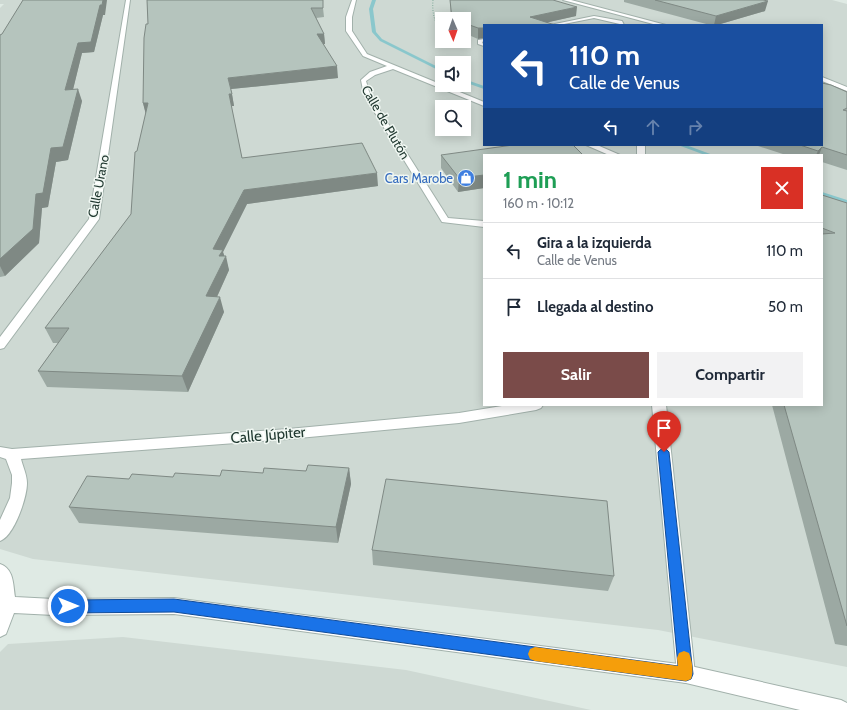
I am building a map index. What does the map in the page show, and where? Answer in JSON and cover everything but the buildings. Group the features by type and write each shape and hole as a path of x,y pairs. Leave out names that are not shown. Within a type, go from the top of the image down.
{"street":[{"name":"Calle Urano","path":"0,345 94,219 128,0"},
{"path":"354,0 349,17 349,32 365,55 483,104"},
{"path":"565,0 659,24"},
{"name":"Calle de Plutón","path":"392,67 370,74 366,77 363,81 368,95 445,220 483,224"},
{"path":"823,80 847,89"},
{"path":"593,146 613,154"},
{"name":"Calle Júpiter","path":"6,453 296,433 459,418 530,406"},
{"path":"659,406 686,674"},
{"path":"0,534 18,496 19,476 6,453"},
{"path":"0,571 4,576 8,605 0,628"},
{"path":"8,605 54,607 174,606 686,674 841,710"}],"lane":[{"path":"557,24 594,16 620,22 621,24"}],"path":[{"path":"433,0 432,8 435,19"}],"shaded area":[{"path":"0,0 832,0 847,4 847,667 658,630 33,559 0,549 0,8 4,4 0,4"},
{"path":"123,637 406,670 591,710 0,710 0,652 8,644"}],"waterway":[{"path":"374,0 371,9 374,32 381,40 435,68"},
{"path":"471,83 483,88"},
{"path":"684,146 707,154"},
{"path":"823,194 847,202"}],"slow traffic":[{"path":"535,654 686,674 684,658"}],"place":[{"name":"Cars Marobe","path":"466,178"}],"route":[{"path":"68,606 174,606 686,674 664,452"}]}
